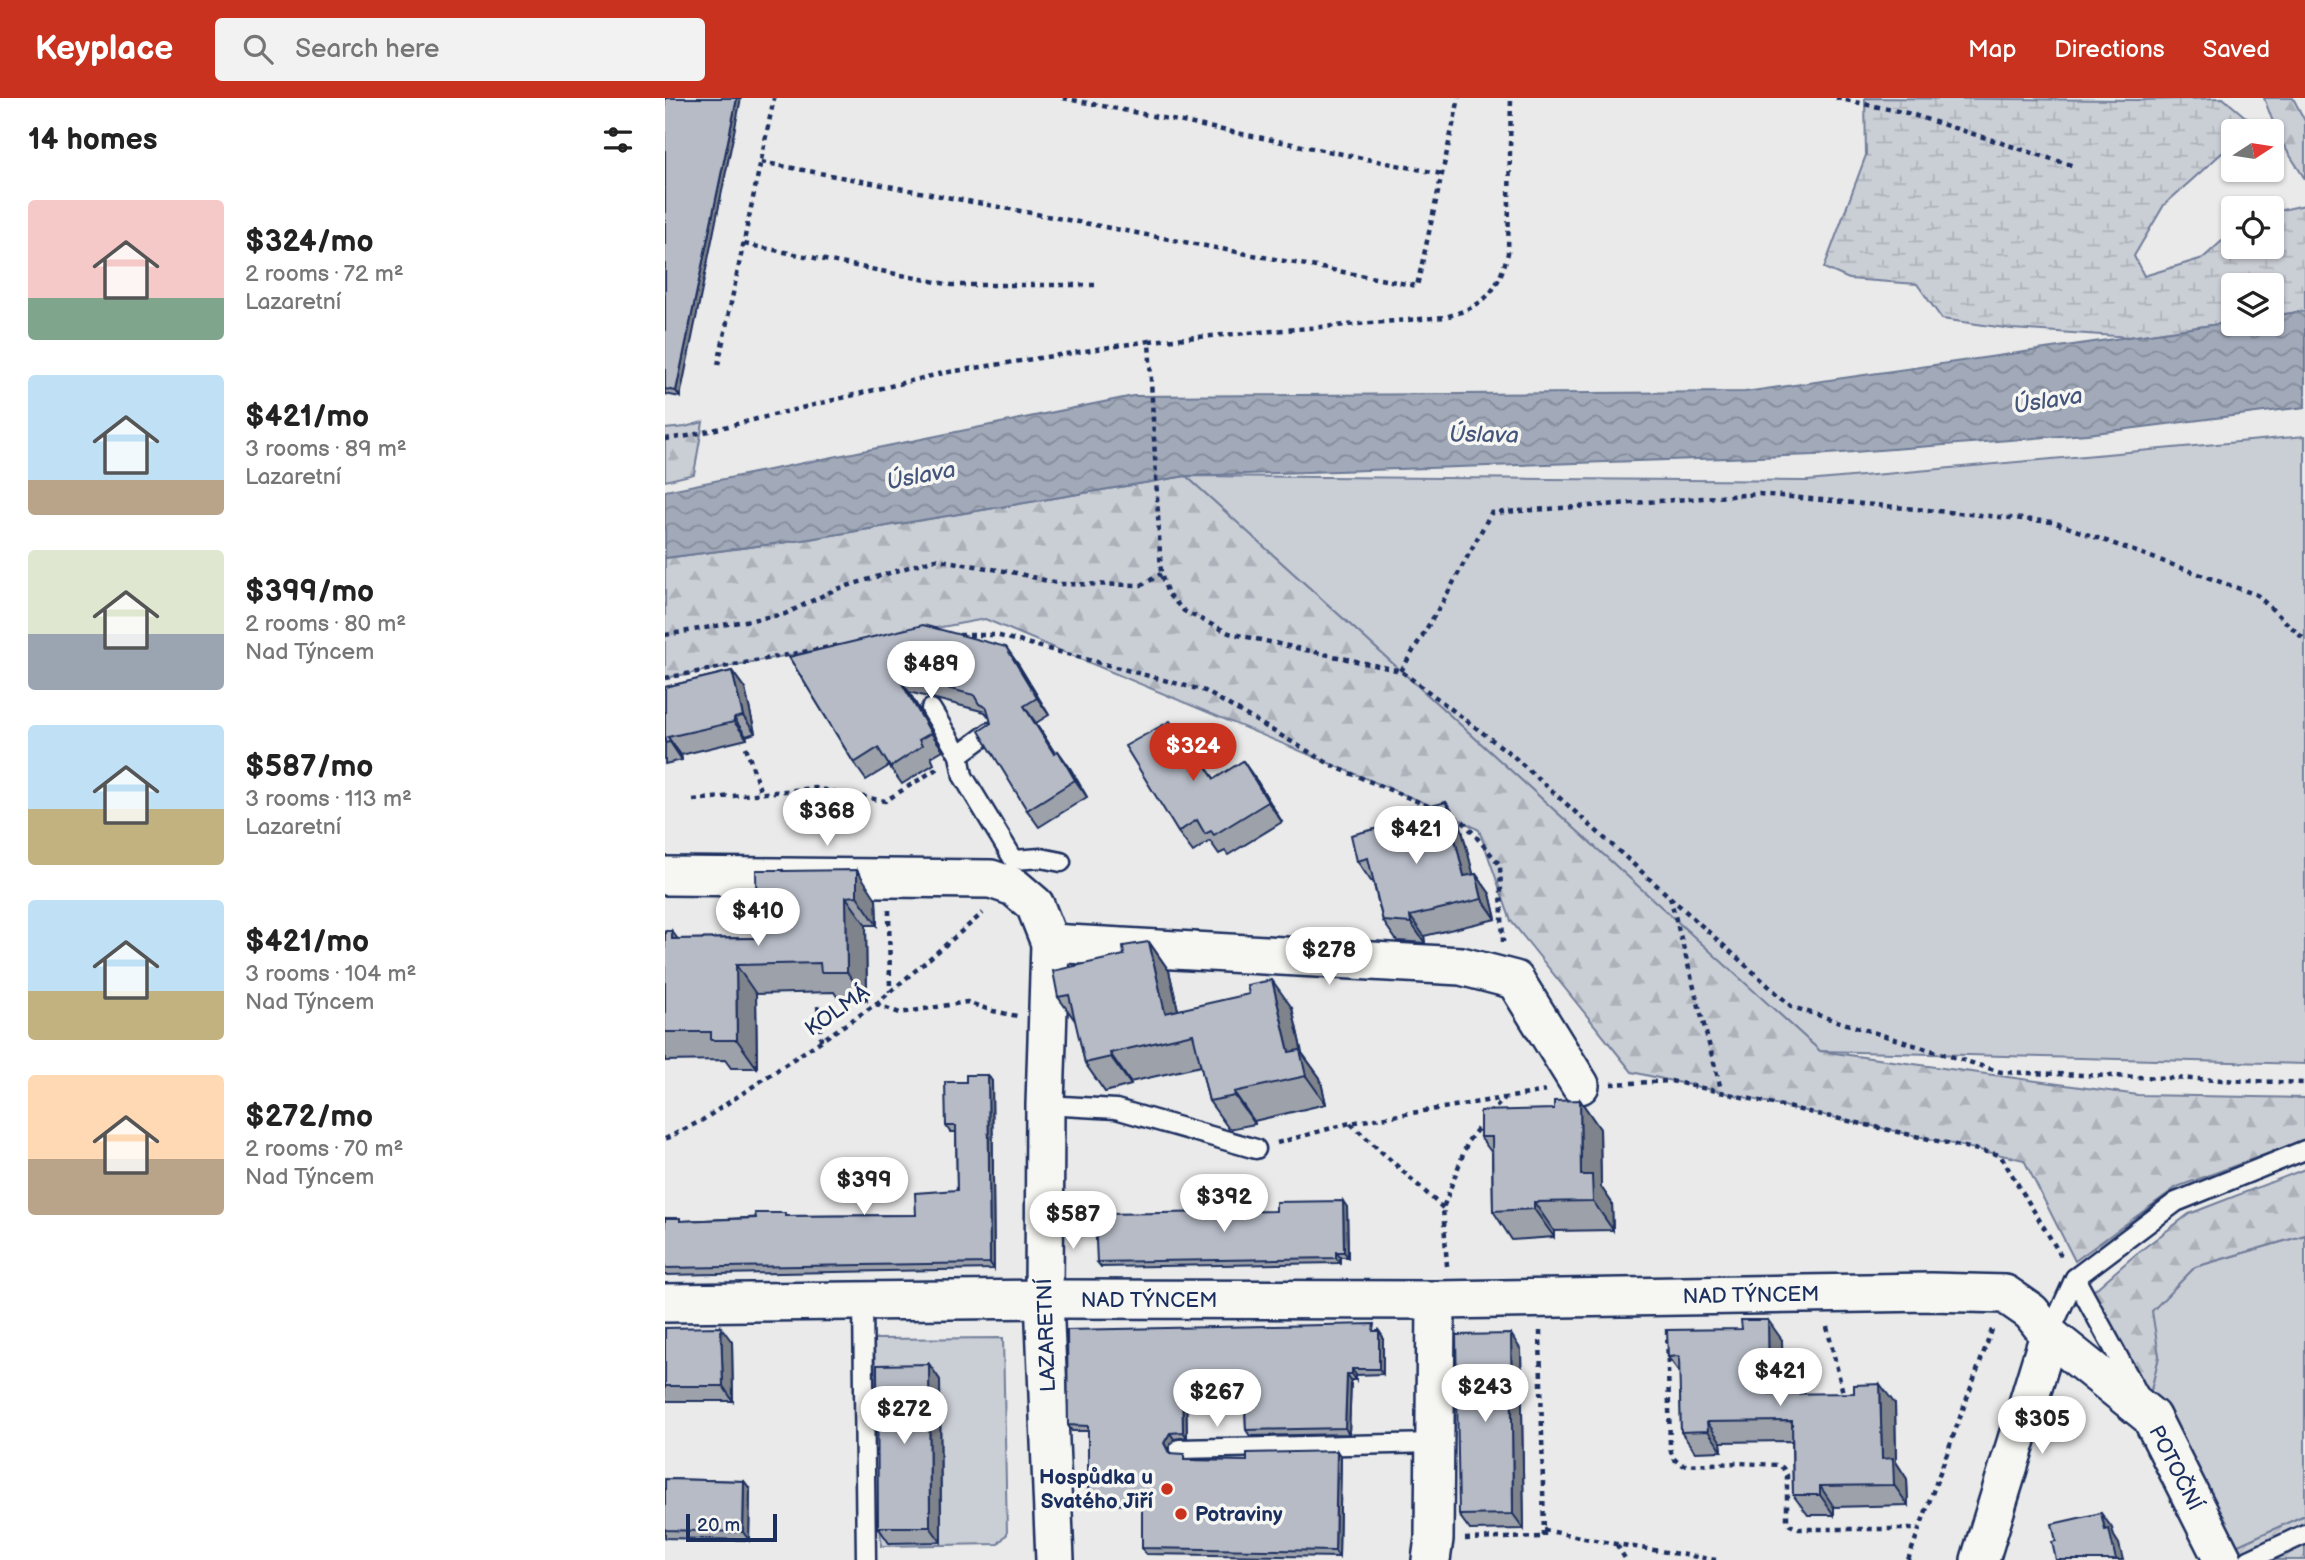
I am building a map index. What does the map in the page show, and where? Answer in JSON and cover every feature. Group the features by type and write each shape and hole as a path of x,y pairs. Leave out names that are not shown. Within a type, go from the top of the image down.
{"street":[{"path":"665,876 888,878 1003,883"},
{"name":"LAZARETNÍ","path":"1003,883 1035,905 1050,943 1045,1105 1044,1300 1055,1560"},
{"path":"1050,943 1461,966 1515,980 1580,1085"},
{"path":"1433,1550 1442,1288"},
{"name":"NAD TÝNCEM","path":"665,1303 1044,1300 1442,1288 2005,1294"},
{"path":"1980,1560 2049,1335 2031,1312 2005,1294"},
{"name":"POTOČNÍ","path":"2049,1335 2151,1416 2223,1560"}],"lane":[{"path":"931,709 959,755 963,776 1014,860 1041,858 1061,862"},
{"path":"959,755 991,732"},
{"path":"1045,1105 1116,1109 1256,1149"},
{"path":"2049,1335 2075,1278 2176,1202 2305,1150"},
{"path":"2075,1278 2151,1416"},
{"path":"863,1302 866,1560"},
{"path":"1179,1449 1435,1443"},
{"path":"2249,1560 2305,1534"}],"path":[{"path":"718,365 774,98"},
{"path":"1063,98 1442,174"},
{"path":"761,162 1417,286 1459,98"},
{"path":"665,439 688,436 943,373 1149,341 1445,317 1468,310 1488,296 1502,276 1508,253 1511,98"},
{"path":"1836,98 1907,113 2074,166"},
{"path":"744,244 952,285 1097,285"},
{"path":"1149,341 1161,574 1168,594 1176,603 1184,611 1229,633 1401,671 1512,755 1792,1007 2001,1072 2305,1083"},
{"path":"1401,671 1445,598 1491,513 1759,495 2053,522 2257,594 2305,640"},
{"path":"665,635 785,614 834,590 935,559 1016,573 1060,584 1142,585 1161,574"},
{"path":"958,635 996,635 1205,691 1333,766 1436,809"},
{"path":"665,678 853,643"},
{"path":"747,747 761,793"},
{"path":"693,800 815,788 885,802 959,755"},
{"path":"1449,814 1462,820 1500,865 1502,940 1514,965 1515,980"},
{"path":"888,878 890,992"},
{"name":"KOLMÁ","path":"665,1139 701,1121 876,1004 1003,883"},
{"path":"1670,897 1722,1093"},
{"path":"876,1004 900,1013 967,1002 1019,1016"},
{"path":"818,1006 821,1041"},
{"path":"1256,1149 1350,1123 1580,1085 1671,1081 2000,1155 2075,1278"},
{"path":"1442,1288 1443,1208 1468,1141 1505,1098"},
{"path":"1350,1123 1443,1208"},
{"path":"1908,1560 2005,1294"},
{"path":"1825,1320 1844,1398"},
{"path":"1667,1321 1670,1446 1676,1462 1683,1465 1779,1465 1787,1475 1787,1520 1790,1525 1799,1529 1919,1530"},
{"path":"1433,1550 1544,1537 1540,1329"},
{"path":"1544,1530 1717,1560"},
{"path":"1616,1544 1626,1560"}],"green space":[{"path":"1865,98 2223,98 2248,119 2221,119 2221,154 2164,205 2134,256 2144,276 2203,258 2221,242 2221,259 2284,259 2284,209 2305,205 2305,311 2284,314 2284,273 2221,273 2221,324 2131,337 2012,329 1942,319 1917,284 1849,279 1824,268 1866,155"},
{"path":"2264,98 2293,98 2305,121 2305,179 2284,146 2284,119 2272,119"},
{"path":"703,422 694,474 665,481 665,429"},
{"path":"2305,436 2305,1064 1820,1051 1186,476 1807,481"},
{"path":"1186,476 1820,1051 2138,1095 2305,1098 2305,1140 2177,1187 2075,1261 2024,1160 1632,1072 1511,921 1479,830 1446,812 985,619 665,678 665,558 803,540"},
{"path":"2305,1169 2305,1235 2195,1267 2152,1311 2159,1356 2148,1403 2091,1293 2136,1254 2189,1214"},
{"path":"2305,1235 2305,1515 2223,1552 2148,1403 2159,1356 2151,1311 2195,1267"},
{"path":"1003,1338 1007,1534 998,1544 881,1546 874,1339"},
{"path":"2305,1515 2305,1560 2227,1560 2223,1552"}],"water":[{"name":"Úslava","path":"2305,311 2305,407 2087,434 1815,455 1186,476 803,540 665,558 665,491 1133,396 1745,392 2221,324 2221,336 2284,336 2284,314"}],"building":[{"path":"665,98 737,98 676,391 665,389"},
{"path":"923,625 1006,647 1037,698 1024,706 1054,754 1058,751 1075,780 1027,810 979,731 991,723 987,708 979,704 974,695 897,675 931,733 919,740 922,746 890,767 878,748 854,763 789,657"},
{"path":"732,671 743,716 734,718 734,722 668,737 670,742 665,743 665,687"},
{"path":"1170,721 1187,747 1191,744 1214,779 1243,761 1268,802 1214,835 1211,831 1205,834 1197,820 1178,832 1125,746"},
{"path":"1446,802 1464,876 1476,874 1482,899 1410,916 1411,923 1383,921 1368,858 1357,861 1351,835 1423,817 1421,809"},
{"path":"756,870 857,870 857,896 846,897 847,972 821,972 820,963 736,965 737,1040 711,1040 711,1032 665,1032 665,931 672,931 672,939 757,938"},
{"path":"1149,942 1165,1013 1249,994 1247,985 1272,980 1289,1052 1300,1050 1306,1076 1234,1092 1235,1096 1209,1101 1193,1034 1110,1053 1111,1057 1085,1063 1069,995 1058,997 1053,971 1124,955 1123,946"},
{"path":"966,1075 988,1075 990,1263 665,1268 665,1218 680,1218 680,1221 756,1218 755,1213 785,1213 785,1216 916,1215 915,1193 957,1190 956,1126 946,1126 945,1082 966,1082"},
{"path":"1580,1100 1581,1175 1592,1175 1593,1201 1534,1202 1534,1209 1493,1211 1492,1137 1480,1137 1480,1111 1554,1109 1554,1101"},
{"path":"1343,1201 1344,1252 1336,1252 1336,1258 1097,1262 1095,1218 1106,1218 1105,1214 1276,1211 1276,1202"},
{"path":"1741,1320 1768,1320 1769,1394 1854,1393 1854,1385 1880,1384 1882,1459 1893,1458 1894,1485 1820,1486 1820,1495 1793,1495 1792,1421 1707,1422 1708,1431 1681,1432 1679,1356 1668,1357 1667,1330 1742,1329"},
{"path":"1374,1324 1373,1331 1379,1331 1379,1369 1352,1369 1352,1374 1347,1374 1345,1428 1246,1430 1244,1378 1197,1379 1197,1383 1182,1384 1183,1432 1170,1433 1164,1443 1169,1453 1184,1454 1184,1460 1247,1461 1247,1453 1337,1451 1335,1551 1142,1548 1142,1499 1088,1499 1088,1426 1068,1425 1067,1330"},
{"path":"721,1327 723,1386 665,1386 665,1328"},
{"path":"1511,1334 1513,1514 1459,1515 1456,1335"},
{"path":"929,1364 930,1527 878,1527 877,1365"},
{"path":"665,1479 744,1481 743,1532 665,1530"},
{"path":"2101,1513 2105,1530 2109,1529 2116,1560 2056,1560 2052,1524"}],"place":[{"name":"Hospůdka u Svatého Jiří","path":"1167,1489"},
{"name":"Potraviny","path":"1181,1514"}]}
